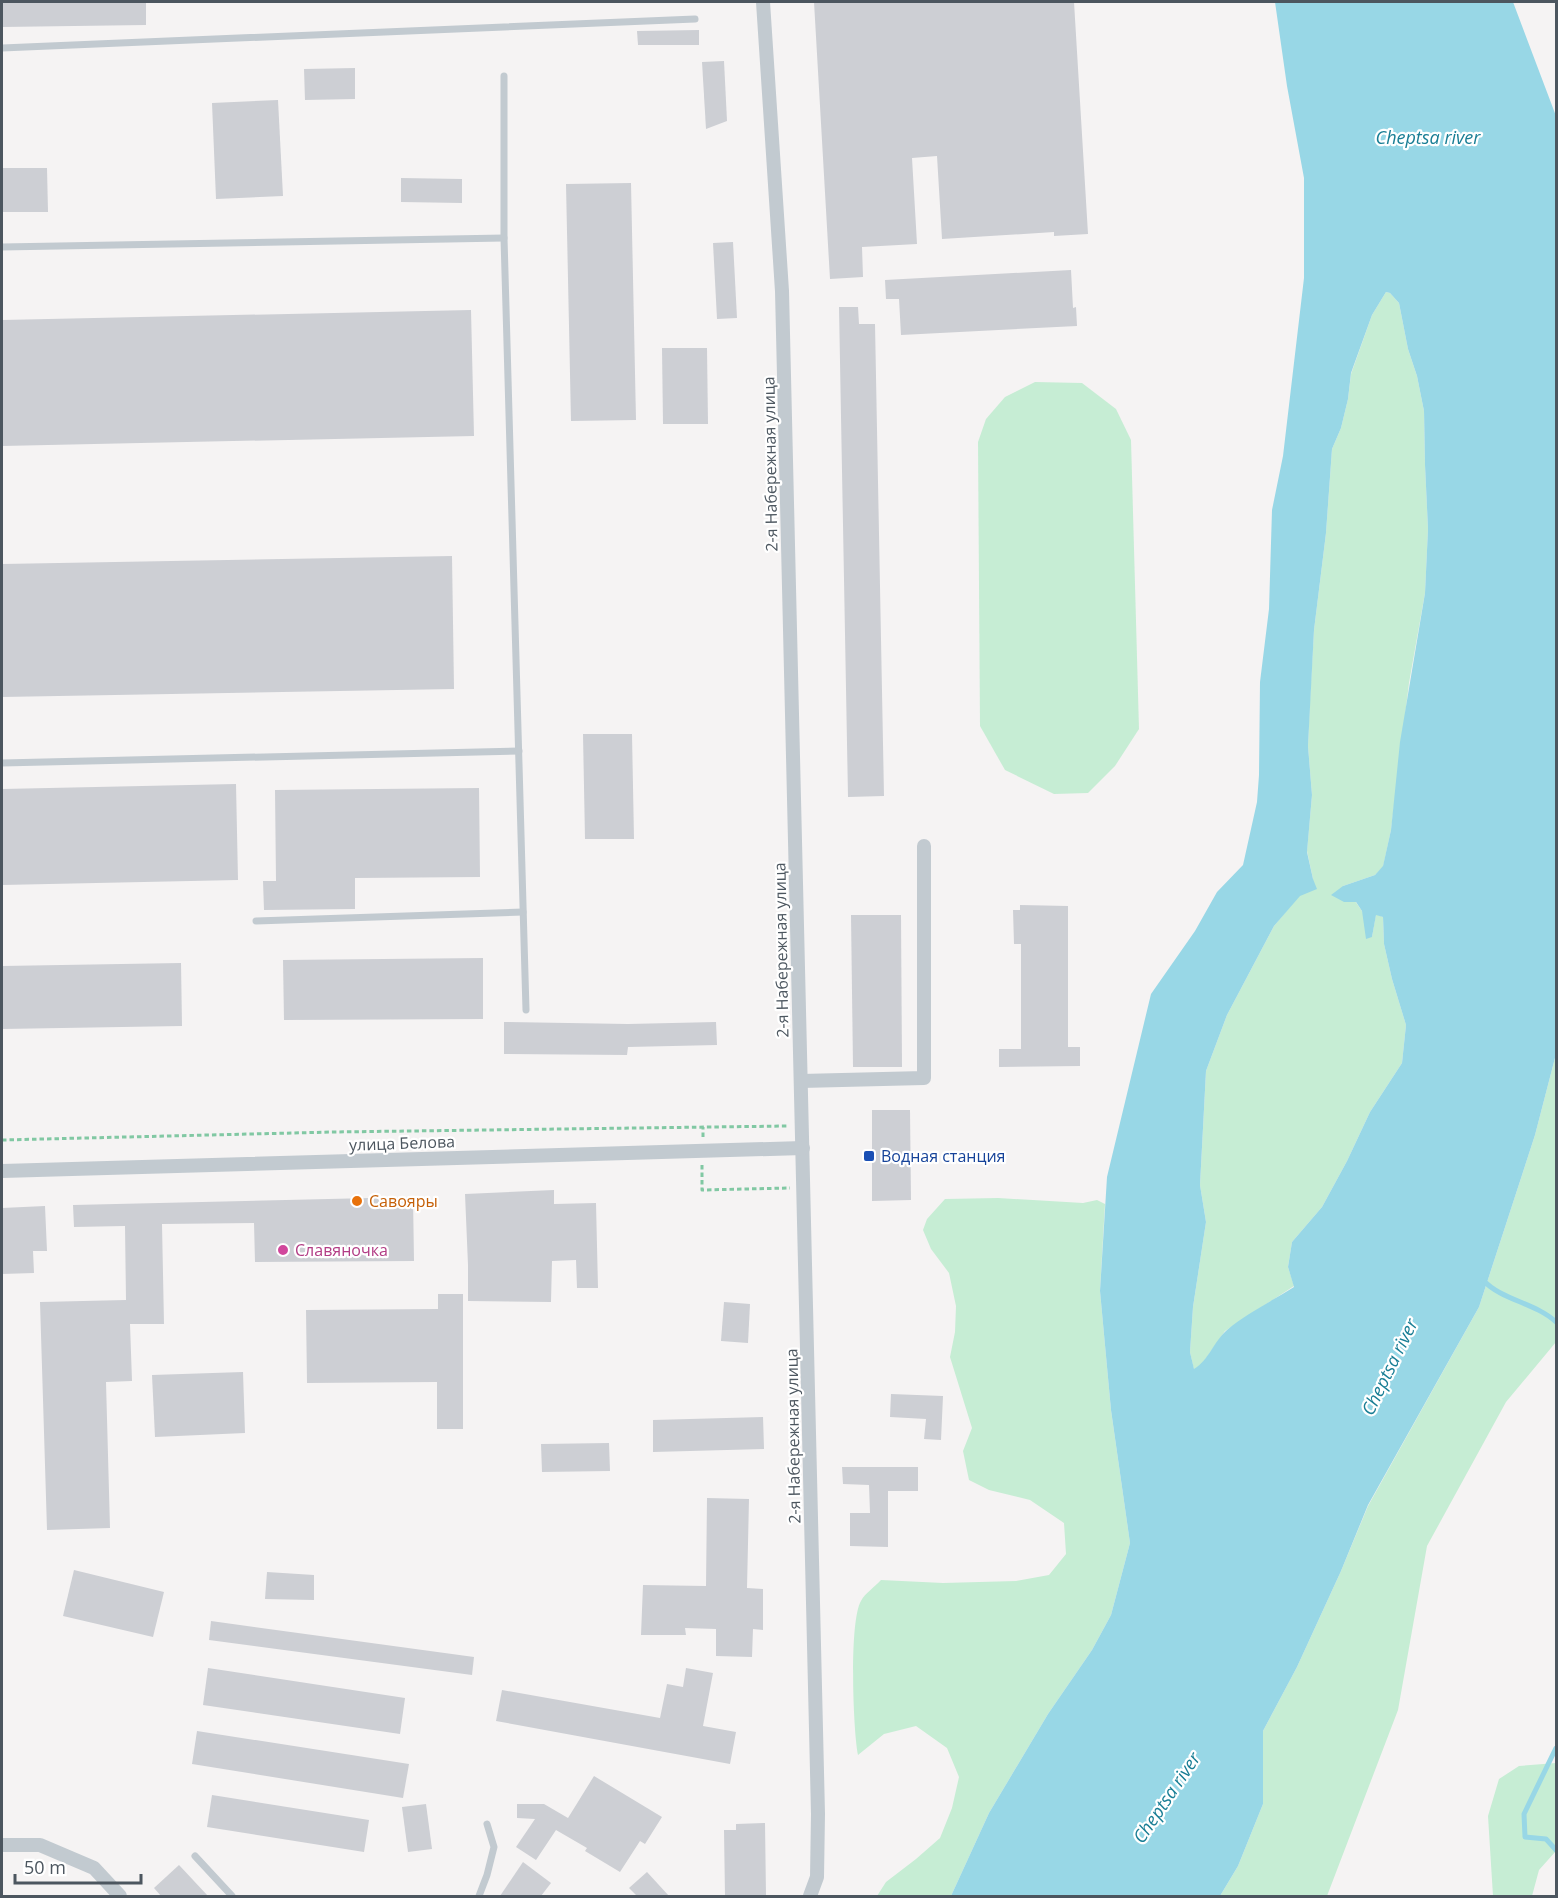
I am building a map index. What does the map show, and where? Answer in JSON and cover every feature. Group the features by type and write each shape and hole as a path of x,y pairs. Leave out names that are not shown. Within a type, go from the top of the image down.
{"street":[{"name":"2-я Набережная улица","path":"763,2 782,291 818,1814 817,1877 810,1896"},
{"path":"801,1081 924,1078 924,846"},
{"name":"улица Белова","path":"2,1171 803,1148"},
{"path":"2,1845 40,1845 62,1854 94,1868 120,1896"}],"lane":[{"path":"2,48 695,19"},
{"path":"504,76 504,238 526,1010"},
{"path":"2,247 504,238"},
{"path":"2,763 519,751"},
{"path":"256,921 524,912"},
{"path":"478,1896 487,1875 494,1847 487,1824"},
{"path":"195,1856 232,1896"}],"path":[{"path":"2,1140 334,1132 788,1126"},
{"path":"703,1127 702,1190 790,1188"}],"green space":[{"path":"1386,292 1390,293 1399,303 1424,411 1428,529 1425,593 1409,683 1391,830 1383,867 1375,875 1343,886 1344,902 1355,901 1362,911 1372,937 1376,914 1383,917 1384,944 1406,1025 1402,1063 1370,1112 1322,1207 1292,1242 1288,1267 1294,1286 1225,1331 1202,1364 1194,1370 1190,1352 1193,1307 1206,1222 1200,1185 1206,1071 1227,1015 1274,926 1313,879 1307,851 1312,795 1308,746 1310,700 1314,630 1326,533 1332,449 1341,428 1351,374 1372,315"},
{"path":"1035,382 1082,383 1116,409 1131,440 1139,729 1115,766 1088,793 1054,794 1005,770 980,726 978,442 986,419 1005,397"},
{"path":"1556,1054 1556,1342 1506,1402 1427,1546 1398,1710 1327,1896 1220,1896 1238,1866 1263,1804 1263,1731 1297,1667 1368,1506 1479,1307 1535,1135"},
{"path":"998,1198 1083,1203 1097,1200 1105,1204 1100,1291 1111,1410 1130,1543 1111,1615 1092,1650 1048,1714 989,1813 951,1896 877,1896 886,1882 940,1838 952,1808 959,1777 947,1748 916,1726 884,1734 858,1755 853,1652 857,1612 861,1601 881,1580 943,1583 1016,1581 1049,1575 1066,1554 1064,1523 1030,1500 989,1490 969,1480 963,1451 972,1428 950,1357 955,1332 956,1306 949,1273 931,1249 923,1230 927,1219 945,1199"},
{"path":"1556,1763 1556,1851 1539,1870 1532,1896 1493,1896 1488,1816 1499,1779 1519,1766"}],"water":[{"name":"Cheptsa river","path":"1275,2 1513,2 1556,116 1556,1054 1535,1135 1479,1307 1368,1505 1297,1667 1263,1731 1263,1804 1238,1866 1220,1896 951,1896 989,1813 1048,1714 1092,1650 1111,1615 1130,1543 1111,1410 1100,1291 1107,1177 1151,994 1195,931 1217,892 1243,865 1257,802 1260,682 1269,609 1272,510 1283,456 1304,278 1304,178 1287,86","holes":["1386,292 1390,293 1399,303 1424,411 1428,529 1425,593 1400,742 1391,830 1383,866 1375,875 1343,886 1331,895 1344,902 1356,902 1362,911 1366,939 1372,937 1376,915 1383,917 1384,944 1406,1025 1402,1063 1370,1112 1322,1207 1292,1242 1288,1267 1294,1287 1227,1330 1218,1339 1204,1361 1194,1369 1190,1352 1193,1307 1206,1222 1200,1185 1206,1071 1227,1015 1274,926 1300,896 1317,889 1307,852 1312,795 1308,746 1314,630 1326,533 1332,449 1341,428 1351,373 1372,315"]}],"building":[{"path":"2,2 146,2 146,25 2,27"},
{"path":"814,2 1074,2 1088,234 1054,236 1054,232 942,239 937,156 912,158 917,244 862,247 863,277 830,279"},
{"path":"699,30 699,45 638,45 637,31"},
{"path":"724,61 727,121 706,129 702,62"},
{"path":"355,68 355,99 305,100 304,69"},
{"path":"278,100 283,196 216,199 212,103"},
{"path":"2,168 47,168 48,212 2,212"},
{"path":"401,178 462,179 462,203 401,202"},
{"path":"631,183 636,420 571,421 566,184"},
{"path":"733,242 737,318 717,319 713,243"},
{"path":"1071,270 1073,308 1076,307 1077,326 901,335 899,299 886,299 885,280"},
{"path":"839,307 858,307 859,324 875,324 884,796 848,797"},
{"path":"471,310 474,436 2,446 2,320"},
{"path":"662,348 707,348 708,424 663,424"},
{"path":"452,556 454,689 2,697 2,564"},
{"path":"583,734 632,734 634,839 585,839"},
{"path":"236,784 238,880 2,885 2,789"},
{"path":"479,788 480,877 355,878 355,909 264,910 263,881 276,881 275,790"},
{"path":"1020,905 1068,906 1068,1047 1080,1047 1080,1066 999,1067 999,1049 1021,1049 1021,944 1014,944 1013,910 1020,910"},
{"path":"851,915 901,915 902,1067 853,1067"},
{"path":"483,958 483,1019 284,1020 283,960"},
{"path":"181,963 182,1026 2,1029 2,966"},
{"path":"504,1022 628,1024 716,1022 717,1045 628,1047 627,1055 504,1054"},
{"path":"872,1110 910,1110 911,1200 872,1201"},
{"path":"554,1190 554,1204 596,1203 598,1288 577,1288 576,1260 552,1261 551,1302 468,1301 465,1194"},
{"path":"413,1197 414,1261 255,1262 254,1223 162,1224 164,1324 130,1324 132,1381 106,1382 110,1528 47,1530 40,1302 126,1300 125,1226 74,1227 73,1205"},
{"path":"45,1206 47,1251 33,1251 34,1273 2,1274 2,1208"},
{"path":"438,1294 463,1294 463,1429 437,1429 437,1382 307,1383 306,1310 438,1309"},
{"path":"724,1302 750,1304 748,1343 721,1341"},
{"path":"243,1372 245,1433 155,1437 152,1375"},
{"path":"891,1394 943,1396 941,1440 924,1439 926,1419 890,1417"},
{"path":"763,1417 764,1449 653,1452 653,1420"},
{"path":"609,1443 610,1471 542,1472 541,1444"},
{"path":"842,1467 918,1467 918,1491 888,1491 888,1547 850,1546 850,1513 870,1513 869,1485 843,1484"},
{"path":"707,1498 749,1499 747,1588 763,1589 763,1630 753,1629 752,1657 716,1656 716,1629 685,1628 686,1635 641,1635 643,1585 706,1586"},
{"path":"74,1570 164,1592 153,1637 63,1616"},
{"path":"267,1572 314,1575 314,1600 265,1599"},
{"path":"211,1621 474,1657 472,1675 209,1640"},
{"path":"208,1668 405,1698 400,1734 203,1705"},
{"path":"686,1668 713,1673 703,1726 736,1732 730,1764 496,1721 502,1690 660,1718 667,1684 683,1687"},
{"path":"197,1731 409,1764 403,1798 192,1764"},
{"path":"594,1776 662,1817 645,1844 640,1841 620,1872 585,1851 587,1848 556,1830 536,1860 516,1847 535,1819 517,1818 517,1804 544,1804 568,1818"},
{"path":"212,1795 369,1820 364,1852 207,1827"},
{"path":"426,1804 432,1849 408,1852 402,1807"},
{"path":"765,1823 766,1896 725,1896 724,1830 736,1830 736,1824"},
{"path":"523,1862 551,1883 541,1896 500,1896"},
{"path":"179,1865 208,1896 161,1896 154,1888"},
{"path":"647,1872 669,1896 637,1896 629,1888"}],"waterway":[{"path":"1483,1280 1490,1287 1539,1310 1556,1322"},
{"path":"1556,1748 1524,1814 1525,1837 1546,1839 1556,1850"}],"place":[{"name":"Водная станция","path":"869,1156"},
{"name":"Савояры","path":"357,1201"},
{"name":"Славяночка","path":"283,1250"}]}
